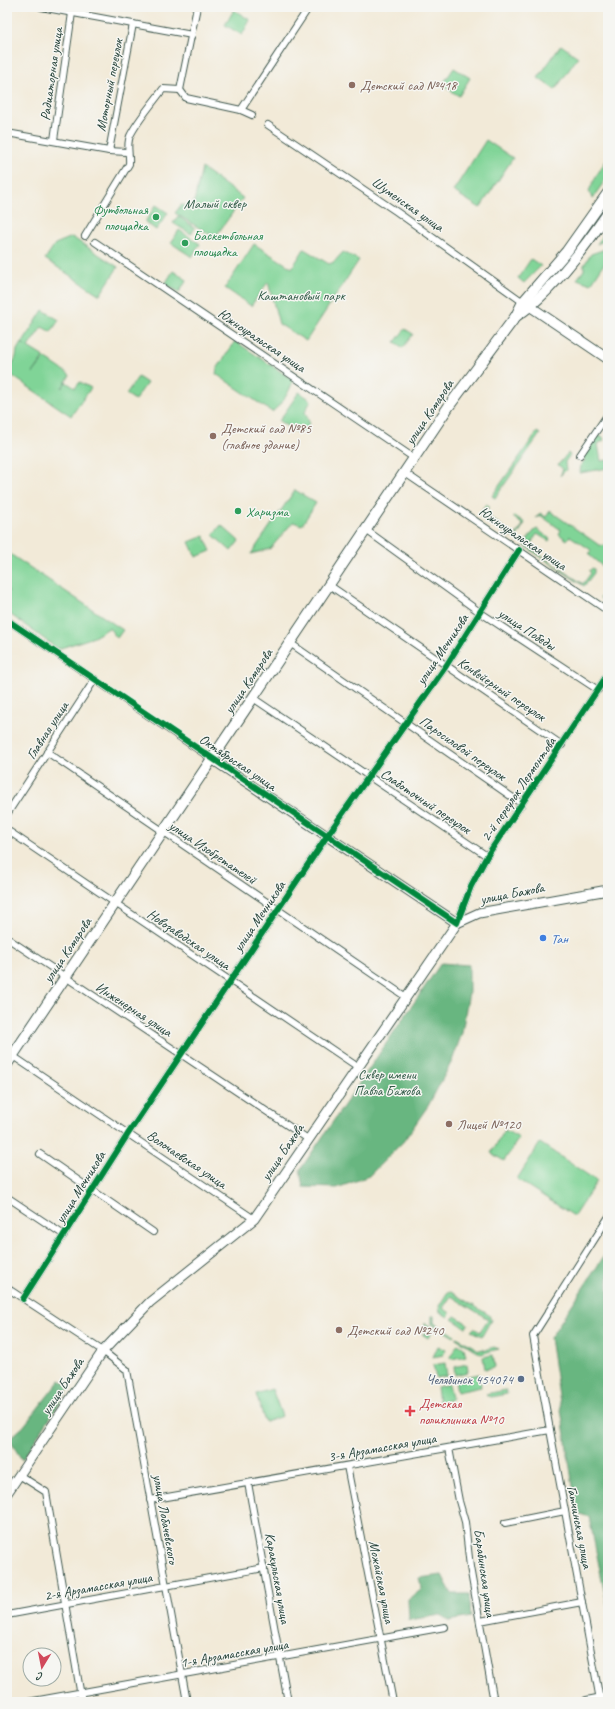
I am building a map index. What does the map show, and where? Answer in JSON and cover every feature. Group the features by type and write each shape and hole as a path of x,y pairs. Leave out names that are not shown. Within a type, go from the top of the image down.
{"main road":[{"name":"улица Комарова","path":"527,304 567,251 608,192"},
{"name":"улица Комарова","path":"9,1057 65,978 404,472 463,387 516,316 576,255 608,213"},
{"path":"527,304 608,359"},
{"name":"Октябрьская улица","path":"212,760 457,923"},
{"name":"улица Бажова","path":"7,1493 103,1352 150,1302 254,1219 457,923 479,913 608,890"},
{"path":"588,1702 604,1699"}],"street":[{"path":"41,7 192,35"},
{"path":"197,7 180,90 186,98 241,110 252,115"},
{"path":"241,110 309,7"},
{"name":"Радиаторная улица","path":"54,140 72,13"},
{"name":"Моторный переулок","path":"109,151 132,24"},
{"path":"85,236 129,164 130,159 127,152 130,137 163,89 180,90"},
{"name":"Шуменская улица","path":"268,125 527,304"},
{"path":"7,133 54,140 109,151 127,152"},
{"name":"Южноуральская улица","path":"95,242 414,458"},
{"path":"580,455 608,414"},
{"name":"Южноуральская улица","path":"404,472 608,611"},
{"name":"улица Победы","path":"366,530 481,613 598,690"},
{"name":"улица Мечникова","path":"23,1299 128,1134 327,836 446,666 481,613 519,550"},
{"name":"Конвейерный переулок","path":"329,585 562,745"},
{"name":"Октябрьская улица","path":"7,620 212,760"},
{"name":"Паросиловой переулок","path":"290,643 522,804"},
{"name":"2-й переулок Лермонтова","path":"457,923 470,886 487,856 608,674"},
{"name":"Главная улица","path":"7,814 95,679"},
{"name":"Слаботочный переулок","path":"253,698 487,856"},
{"name":"улица Изобретателей","path":"47,752 162,832 406,997"},
{"name":"Новозаводская улица","path":"7,830 358,1067"},
{"name":"Инженерная улица","path":"7,938 308,1139"},
{"name":"Волочаевская улица","path":"9,1057 128,1134 254,1219"},
{"path":"40,1154 154,1232"},
{"name":"улица Мечникова","path":"10,1199 64,1235"},
{"path":"550,1430 533,1336 608,1218"},
{"name":"улица Лобачевского","path":"7,1288 103,1352 127,1370 187,1702"},
{"name":"3-я Арзамасская улица","path":"150,1500 550,1430"},
{"name":"Гатчинская улица","path":"550,1430 582,1602 604,1699"},
{"name":"Барабинская улица","path":"449,1448 459,1501 465,1522 470,1567 494,1702"},
{"name":"Можайская улица","path":"346,1466 393,1702"},
{"path":"19,1475 46,1492 82,1702"},
{"name":"Каракульская улица","path":"248,1483 288,1702"},
{"path":"505,1523 565,1511"},
{"name":"2-я Арзамасская улица","path":"7,1615 264,1568"},
{"path":"480,1620 582,1602"},
{"name":"1-я Арзамасская улица","path":"28,1702 445,1627"}],"green space":[{"path":"234,10 250,20 242,35 225,25"},
{"path":"561,45 578,57 555,90 538,78"},
{"path":"454,68 470,78 459,96 442,85"},
{"path":"486,140 513,158 480,208 453,191"},
{"path":"608,158 608,176 592,199 589,191 596,176"},
{"name":"Малый сквер","path":"202,168 243,198 216,236 209,234 175,213 181,205 193,206"},
{"name":"Футбольная площадка","path":"156,205 168,213 156,230 145,222"},
{"path":"178,216 195,228 191,234 173,223"},
{"path":"608,228 608,239 597,244"},
{"name":"Баскетбольная площадка","path":"179,230 200,244 192,257 171,243"},
{"path":"72,237 118,267 100,295 45,259 55,244"},
{"name":"Каштановый парк","path":"254,244 292,268 304,249 329,264 334,262 343,252 359,260 306,341 279,324 268,282 251,306 225,288"},
{"path":"608,248 608,258 591,284 577,279 584,270 584,265 591,254"},
{"path":"531,259 541,266 524,283 518,278"},
{"path":"173,271 187,280 179,292 165,284"},
{"path":"43,310 59,320 51,332 42,327 28,347 44,357 33,373 45,358 70,375 62,388 66,382 75,388 80,382 91,388 71,416 8,373 16,357 17,350 21,343 26,346 22,343"},
{"path":"405,329 413,334 403,348 395,342"},
{"path":"235,341 293,380 285,398 272,412 216,374 217,369"},
{"path":"138,377 147,383 135,400 126,394"},
{"path":"299,392 311,400 305,412 309,422 307,429 302,433 296,432 279,421"},
{"path":"537,432 540,434 495,498 492,496"},
{"path":"599,435 603,437 604,440 598,444 601,461 608,460 608,468 580,473 581,465 585,460 582,458"},
{"path":"568,453 570,455 565,462 566,470 560,476 563,469 558,465"},
{"path":"295,490 316,503 302,525 293,522 270,549 251,554"},
{"path":"486,504 489,506 485,514 515,536 523,525 513,517 515,516 525,523 515,539 481,517 481,513"},
{"path":"550,511 599,545 608,546 608,571 589,555 591,550 570,536 567,540 559,534 561,530 540,515 536,518 540,513 546,517"},
{"path":"221,525 239,541 231,551 213,535"},
{"path":"537,529 550,539 549,541 537,534 529,547 583,584 591,573 589,571 592,568 594,569 594,573 584,586 525,546 525,543"},
{"path":"204,536 211,551 196,557 189,542"},
{"path":"7,552 123,630 117,638 109,628 94,637 58,649 7,612 7,594 9,591 7,589"},
{"path":"608,586 608,603 600,598"},
{"name":"Сквер имени Павла Бажова","path":"441,963 469,965 469,992 462,1033 452,1061 428,1106 403,1142 369,1176 337,1188 303,1187 300,1170"},
{"path":"505,1130 519,1138 504,1161 491,1153"},
{"path":"540,1143 597,1181 574,1216 517,1179"},
{"path":"608,1250 608,1609 589,1517 577,1513 550,1338"},
{"path":"451,1292 489,1315 491,1320 482,1336 471,1331 474,1328 480,1332 488,1319 451,1296 443,1308 450,1313 448,1317 440,1312 439,1306 447,1293"},
{"path":"432,1316 434,1316 434,1323 455,1335 454,1337 432,1324"},
{"path":"455,1316 468,1324 466,1328 452,1319"},
{"path":"425,1323 434,1329 428,1338 422,1334 425,1334"},
{"path":"457,1337 479,1350 483,1349 483,1351 494,1347 498,1349 481,1354 456,1338"},
{"path":"458,1344 464,1348 466,1356 451,1359 450,1357"},
{"path":"438,1346 446,1350 443,1355 433,1357"},
{"path":"493,1355 495,1367 485,1369 483,1357"},
{"path":"445,1363 447,1376 436,1378 433,1365"},
{"path":"467,1364 468,1372 455,1375 454,1367"},
{"path":"479,1374 481,1387 457,1392 455,1379"},
{"path":"60,1380 70,1387 22,1460 9,1439 23,1427"},
{"path":"449,1384 452,1398 450,1400 439,1402 437,1387"},
{"path":"272,1389 282,1416 265,1422 256,1394"},
{"path":"506,1390 507,1394 490,1397 486,1394"},
{"path":"442,1575 452,1594 469,1594 471,1617 449,1621 441,1615 409,1620 408,1600 422,1589 419,1578"}],"cycle path":[{"path":"23,1299 128,1134 327,836 446,666 519,550"},
{"path":"7,620 457,923 471,886 487,856 608,674"}],"place":[{"name":"Детский сад №418","path":"352,85"},
{"name":"Футбольная площадка","path":"156,217"},
{"name":"Баскетбольная площадка","path":"185,243"},
{"name":"Детский сад №85 (главное здание)","path":"213,436"},
{"name":"Харизма","path":"238,511"},
{"name":"Тан","path":"543,938"},
{"name":"Лицей №120","path":"449,1124"},
{"name":"Детский сад №240","path":"339,1330"},
{"name":"Челябинск 454074","path":"521,1379"},
{"name":"Детская поликлиника №10","path":"410,1411"}]}
